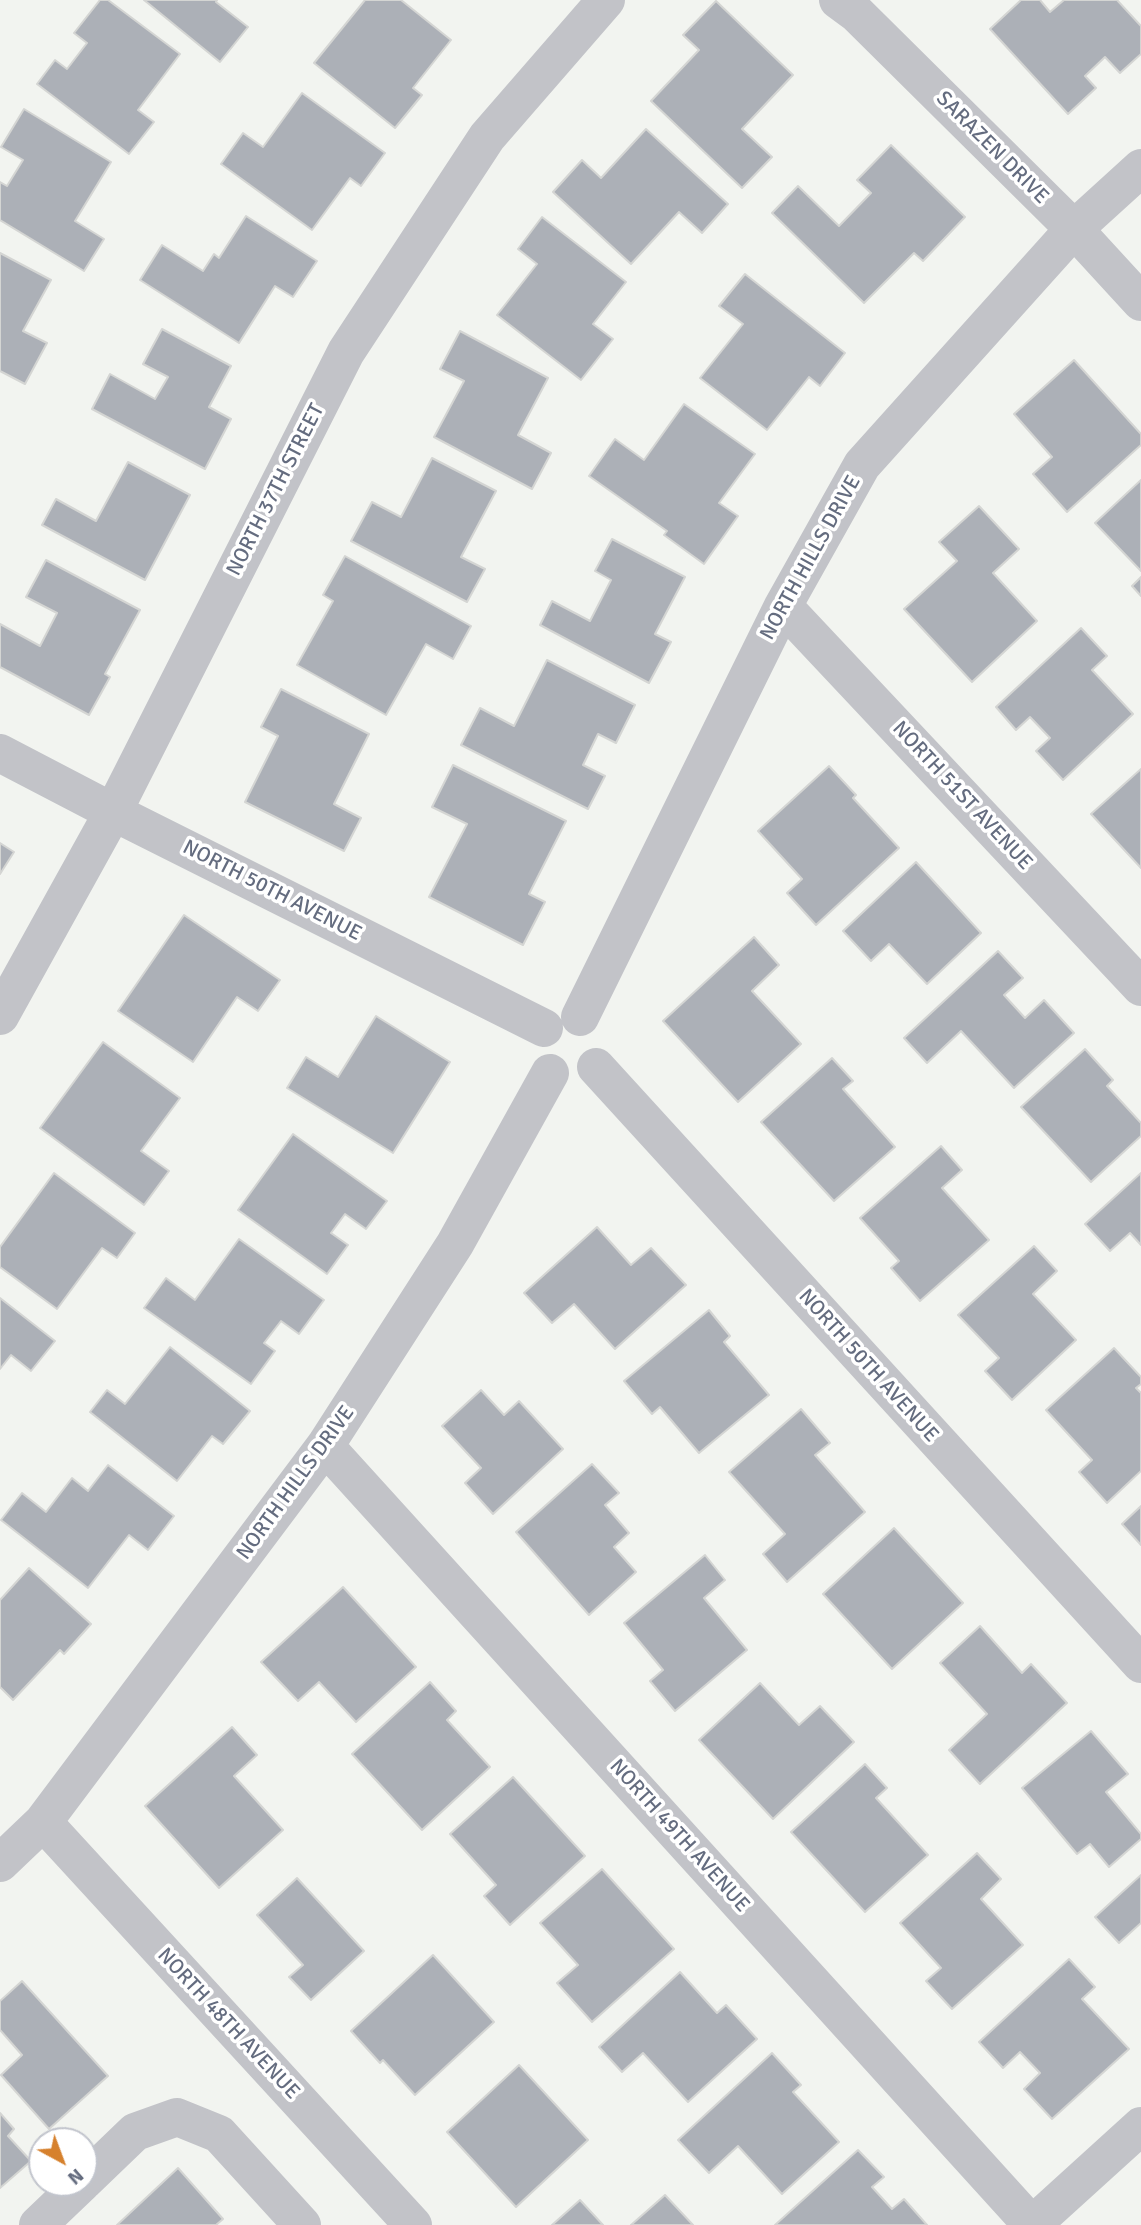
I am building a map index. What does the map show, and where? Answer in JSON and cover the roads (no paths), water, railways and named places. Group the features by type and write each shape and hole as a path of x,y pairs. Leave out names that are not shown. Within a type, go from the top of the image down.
{"street":[{"name":"NORTH 37TH STREET","path":"0,1016 113,812 346,352 487,137 607,0"},
{"name":"SARAZEN DRIVE","path":"838,0 857,14 1074,229 1141,302"},
{"name":"NORTH HILLS DRIVE","path":"580,1017 783,606 862,464 1074,229 1141,168"},
{"name":"NORTH 51ST AVENUE","path":"783,606 1141,987"},
{"name":"NORTH 50TH AVENUE","path":"0,753 544,1028"},
{"path":"570,1015 580,1017 597,1028 603,1048 601,1058 589,1074 569,1080 550,1073 543,1066 538,1047 544,1028 551,1021 570,1015"},
{"name":"NORTH 50TH AVENUE","path":"596,1067 1141,1664"},
{"name":"NORTH HILLS DRIVE","path":"0,1863 43,1822 326,1446 455,1244 550,1073"},
{"name":"NORTH 49TH AVENUE","path":"326,1446 1032,2225"},
{"name":"NORTH 48TH AVENUE","path":"43,1822 413,2225"},
{"path":"98,2168 135,2132 177,2117 219,2134 302,2225"},
{"path":"1032,2225 1141,2126"},
{"path":"38,2225 67,2197"}]}
